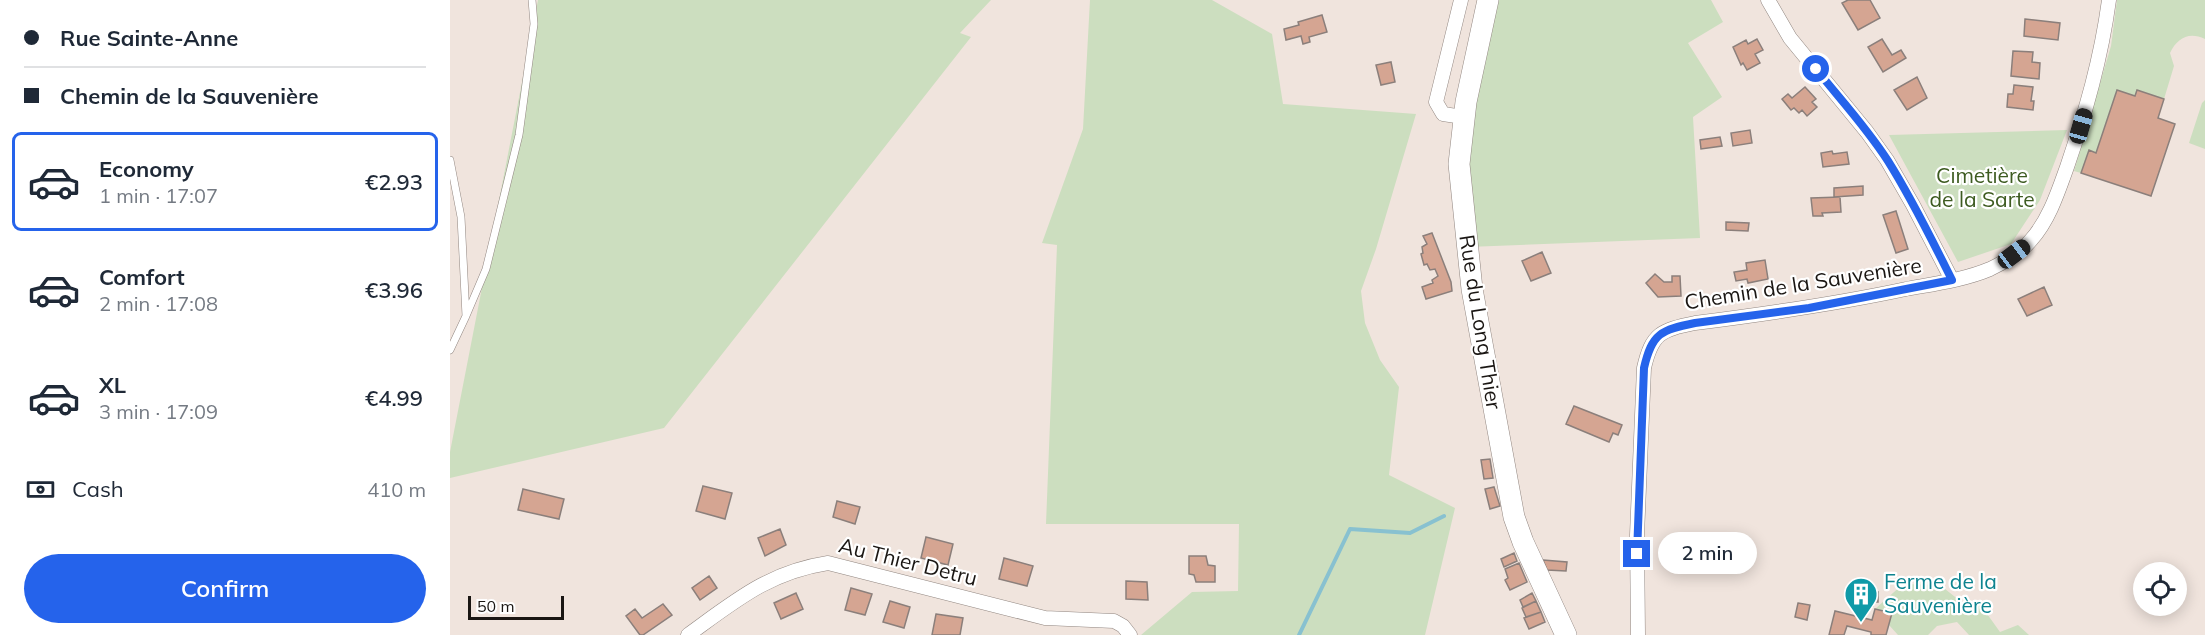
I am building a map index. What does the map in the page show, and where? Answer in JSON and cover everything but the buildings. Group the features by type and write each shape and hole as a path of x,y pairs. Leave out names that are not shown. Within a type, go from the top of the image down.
{"main road":[{"name":"Rue du Long Thier","path":"1488,0 1463,117 1459,164 1472,289 1514,517 1523,542 1566,635"}],"street":[{"path":"1461,0 1436,102 1443,114 1463,117"},
{"path":"1768,0 1790,38 1887,160 1914,205 1952,280"},
{"name":"Chemin de la Sauvenière","path":"1638,635 1637,535 1644,368 1648,350 1658,334 1695,323 1809,308 1952,280 1990,269 2030,242 2040,228 2060,187 2081,126 2098,67 2109,0"},
{"name":"Au Thier Detru","path":"688,635 744,594 768,580 803,567 828,563 1045,618 1114,621 1123,626 1130,635"}],"lane":[{"path":"450,350 486,269 519,135 534,24 532,0"},
{"path":"450,160 461,217 466,316"}],"green space":[{"path":"538,0 991,0 960,33 971,37 664,428 450,478 450,452"},
{"path":"1090,0 1212,0 1272,34 1283,104 1416,114 1376,249 1361,291 1365,323 1380,360 1399,387 1389,475 1455,508 1425,635 1141,635 1192,592 1238,591 1239,524 1046,524 1057,245 1042,243 1083,129"},
{"path":"1488,0 1711,0 1723,22 1688,43 1722,97 1693,117 1700,238 1468,247 1463,117"},
{"path":"2117,0 2205,0 2205,39 2189,36 2176,43 2170,53 2174,66 2164,99 2137,90 2135,96 2117,91 2096,153 2089,150 2081,173 2074,171 2111,46"},
{"path":"2205,100 2205,149 2189,143"},
{"name":"Cimetière de la Sarte","path":"2067,130 2040,200 2011,244 1958,262 1889,135"},
{"path":"1903,584 1940,585 1974,612 1980,604 2000,632 2018,625 2029,635 1969,635 1957,622 1937,626 1928,635 1898,635 1889,625 1892,613 1875,609"}],"waterway":[{"path":"1299,635 1350,529 1410,533 1444,516"}],"place":[{"name":"Ferme de la Sauvenière","path":"1861,623"}],"route":[{"path":"1637,554 1644,368 1648,350 1658,334 1695,323 1847,302 1952,280 1914,205 1887,160 1816,69"}]}
